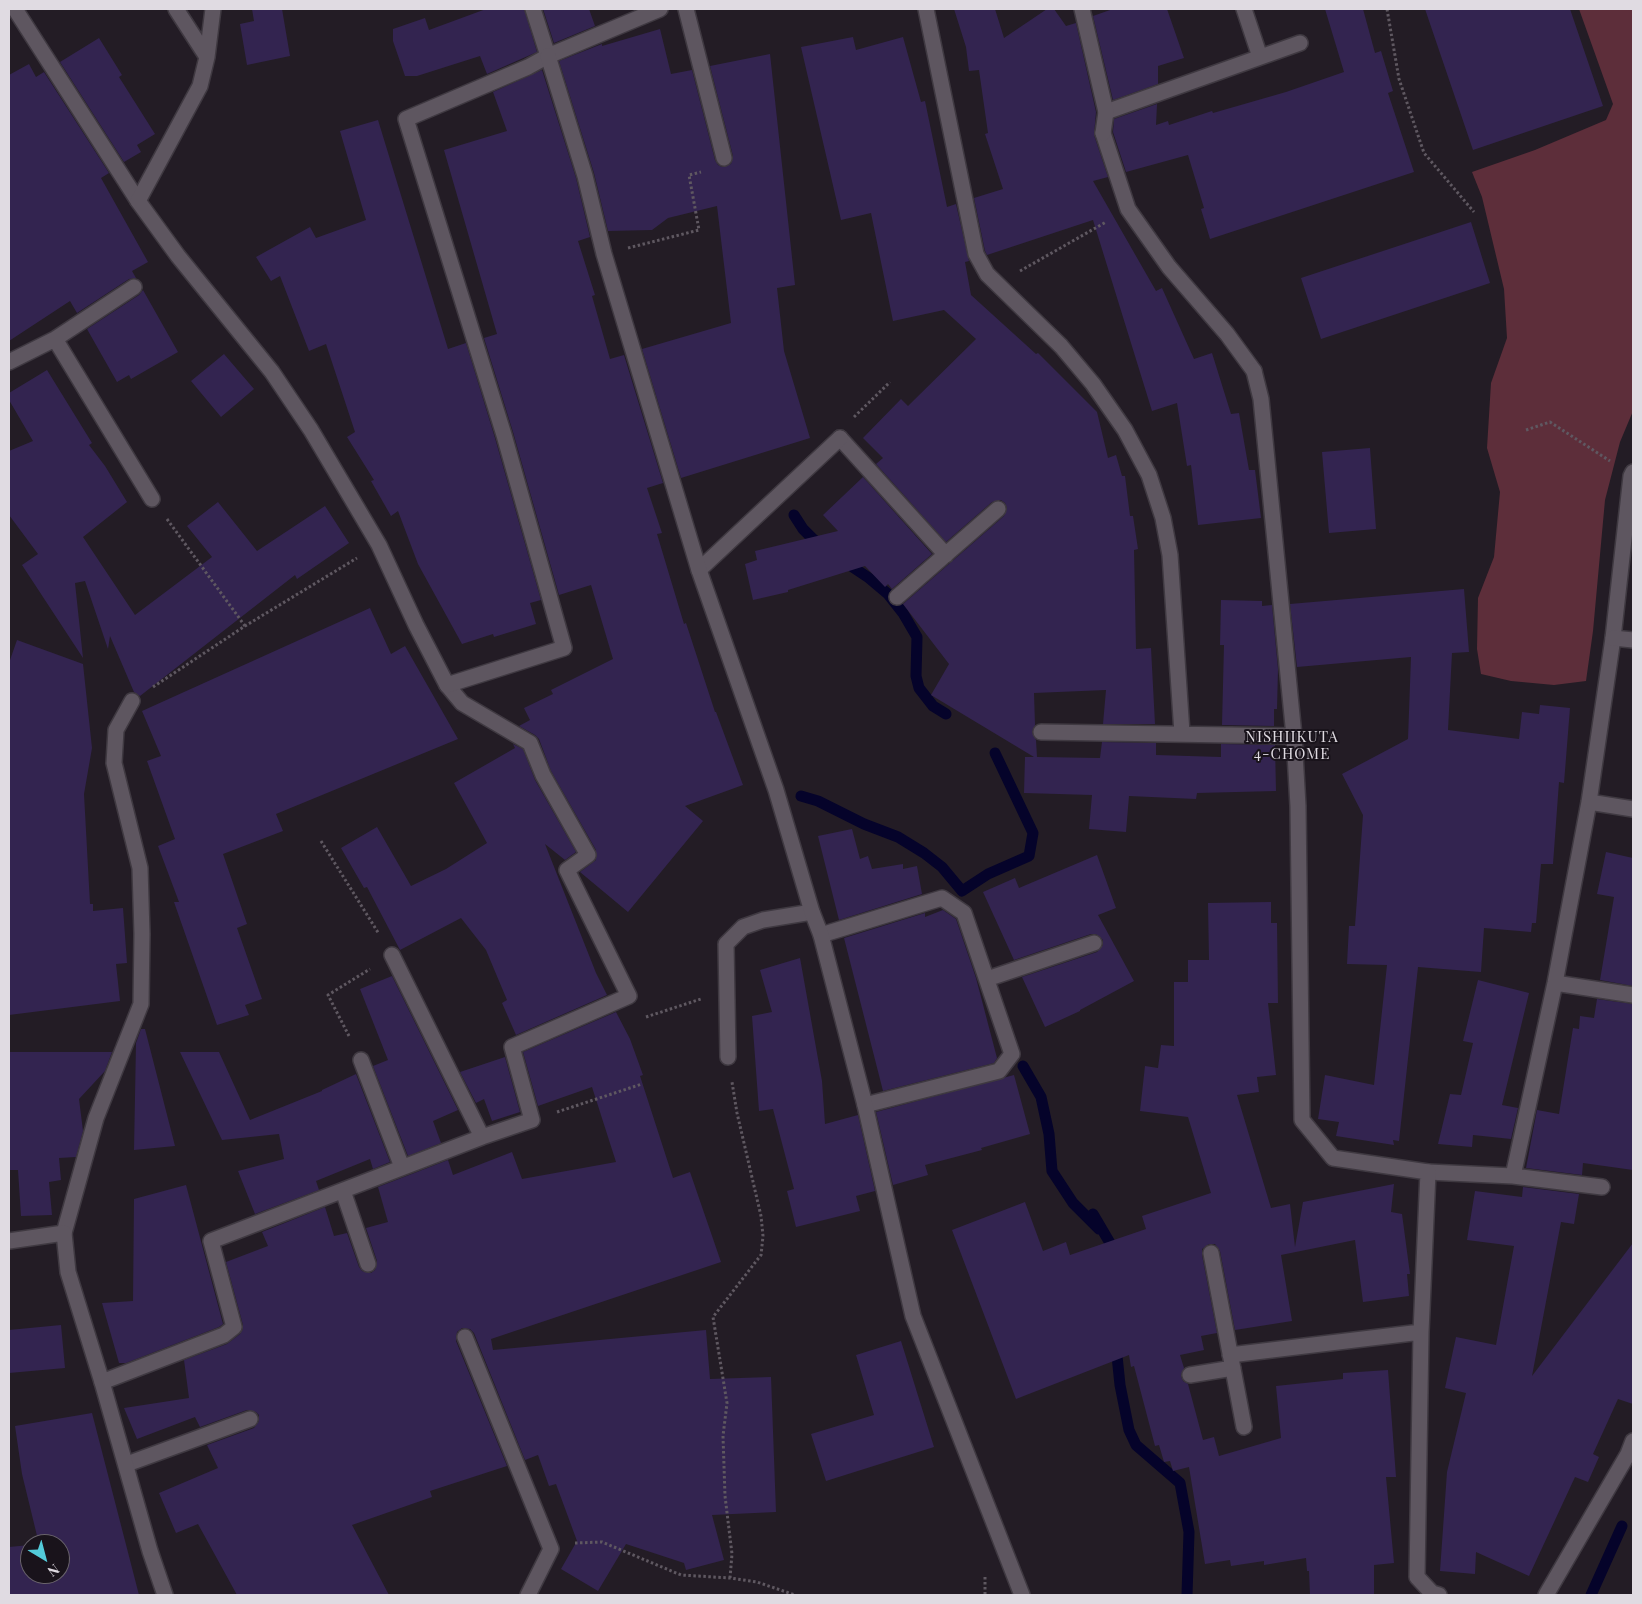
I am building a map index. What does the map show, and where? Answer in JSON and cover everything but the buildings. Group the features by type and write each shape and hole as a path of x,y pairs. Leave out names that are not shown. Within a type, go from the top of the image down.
{"street":[{"path":"15,9 138,201 178,256 272,372 311,430 378,545 416,625 448,685 462,703 530,743 543,775 588,854 567,870 629,996 512,1047 532,1120 402,1167 211,1241 234,1327 224,1335 102,1382"},
{"path":"176,9 207,56"},
{"path":"138,201 200,86 207,56 213,9"},
{"path":"533,9 585,176 604,254 699,570 776,790 820,935 865,1105 914,1316 1022,1595"},
{"path":"448,685 564,648 504,435 406,119 528,68 548,56 660,9"},
{"path":"686,9 724,158"},
{"path":"926,9 976,254 987,274 1061,346 1093,384 1125,430 1149,476 1163,518 1170,555 1182,733"},
{"path":"1082,9 1106,112 1103,133 1128,209 1169,267 1227,334 1254,371 1261,399 1294,736 1298,806 1302,1120 1333,1158 1428,1172 1512,1176 1602,1187"},
{"path":"1244,9 1260,57"},
{"path":"1106,112 1300,43"},
{"path":"9,362 55,339 134,288"},
{"path":"55,339 152,499"},
{"path":"699,570 840,438 946,555"},
{"path":"1512,1176 1555,983 1589,802 1613,638 1631,476 1633,472"},
{"path":"897,598 998,508"},
{"path":"1613,638 1633,640"},
{"path":"132,701 116,730 114,763 140,868 142,934 141,1004 96,1118 64,1233 68,1272 102,1382 150,1551 165,1595"},
{"path":"1041,732 1294,736"},
{"path":"1589,802 1633,809"},
{"path":"820,935 942,898 964,913 1012,1054 999,1071 865,1105"},
{"path":"728,1057 726,944 743,927 763,920 812,912"},
{"path":"987,979 1094,943"},
{"path":"392,955 482,1137"},
{"path":"1555,983 1633,995"},
{"path":"361,1060 402,1167"},
{"path":"1428,1172 1421,1332 1417,1576 1432,1593 1439,1595"},
{"path":"343,1191 368,1264"},
{"path":"9,1241 64,1233"},
{"path":"1211,1253 1244,1427"},
{"path":"1190,1375 1231,1361 1421,1332"},
{"path":"465,1337 551,1549 528,1595"},
{"path":"126,1464 250,1419"},
{"path":"1546,1595 1628,1454 1633,1441"}],"path":[{"path":"1387,9 1399,78 1424,153 1474,212"},
{"path":"604,254 699,230 689,175 704,171"},
{"path":"997,284 1128,209"},
{"path":"840,438 844,427 890,382"},
{"path":"1526,430 1550,422 1604,457"},
{"path":"152,499 245,626"},
{"path":"132,701 245,626 378,545"},
{"path":"321,841 392,955 328,995 361,1060"},
{"path":"620,1000 643,1018 701,1000 710,974 726,964"},
{"path":"728,1057 737,1113 759,1208 763,1236 760,1256 713,1317 727,1403 723,1436 725,1496 732,1554 730,1578"},
{"path":"532,1120 642,1084"},
{"path":"551,1549 567,1543 602,1542 681,1575 730,1578 757,1582 796,1595"}],"shaded area":[{"path":"1579,9 1633,9 1633,411 1620,442 1605,500 1593,631 1586,681 1554,685 1511,681 1481,674 1477,649 1478,598 1494,557 1500,492 1487,448 1491,383 1507,338 1504,289 1482,197 1472,172 1535,150 1606,120 1613,104"}],"waterway":[{"path":"794,515 803,529 823,546"},
{"path":"842,560 869,578 888,594 903,613 917,637 916,676 919,688 933,706 946,714"},
{"path":"801,796 818,801 864,824 898,837 942,867 962,891 988,874 1029,856 1033,833 995,753"},
{"path":"1023,1066 1041,1097 1049,1134 1052,1171 1073,1203 1099,1229"},
{"path":"1093,1214 1110,1243 1110,1255"},
{"path":"1116,1346 1120,1385 1129,1430 1136,1445 1180,1483 1189,1532 1187,1595"},
{"path":"1591,1595 1622,1526"}],"district":[{"name":"NISHIIKUTA 4-CHOME","path":"1292,746"}]}
